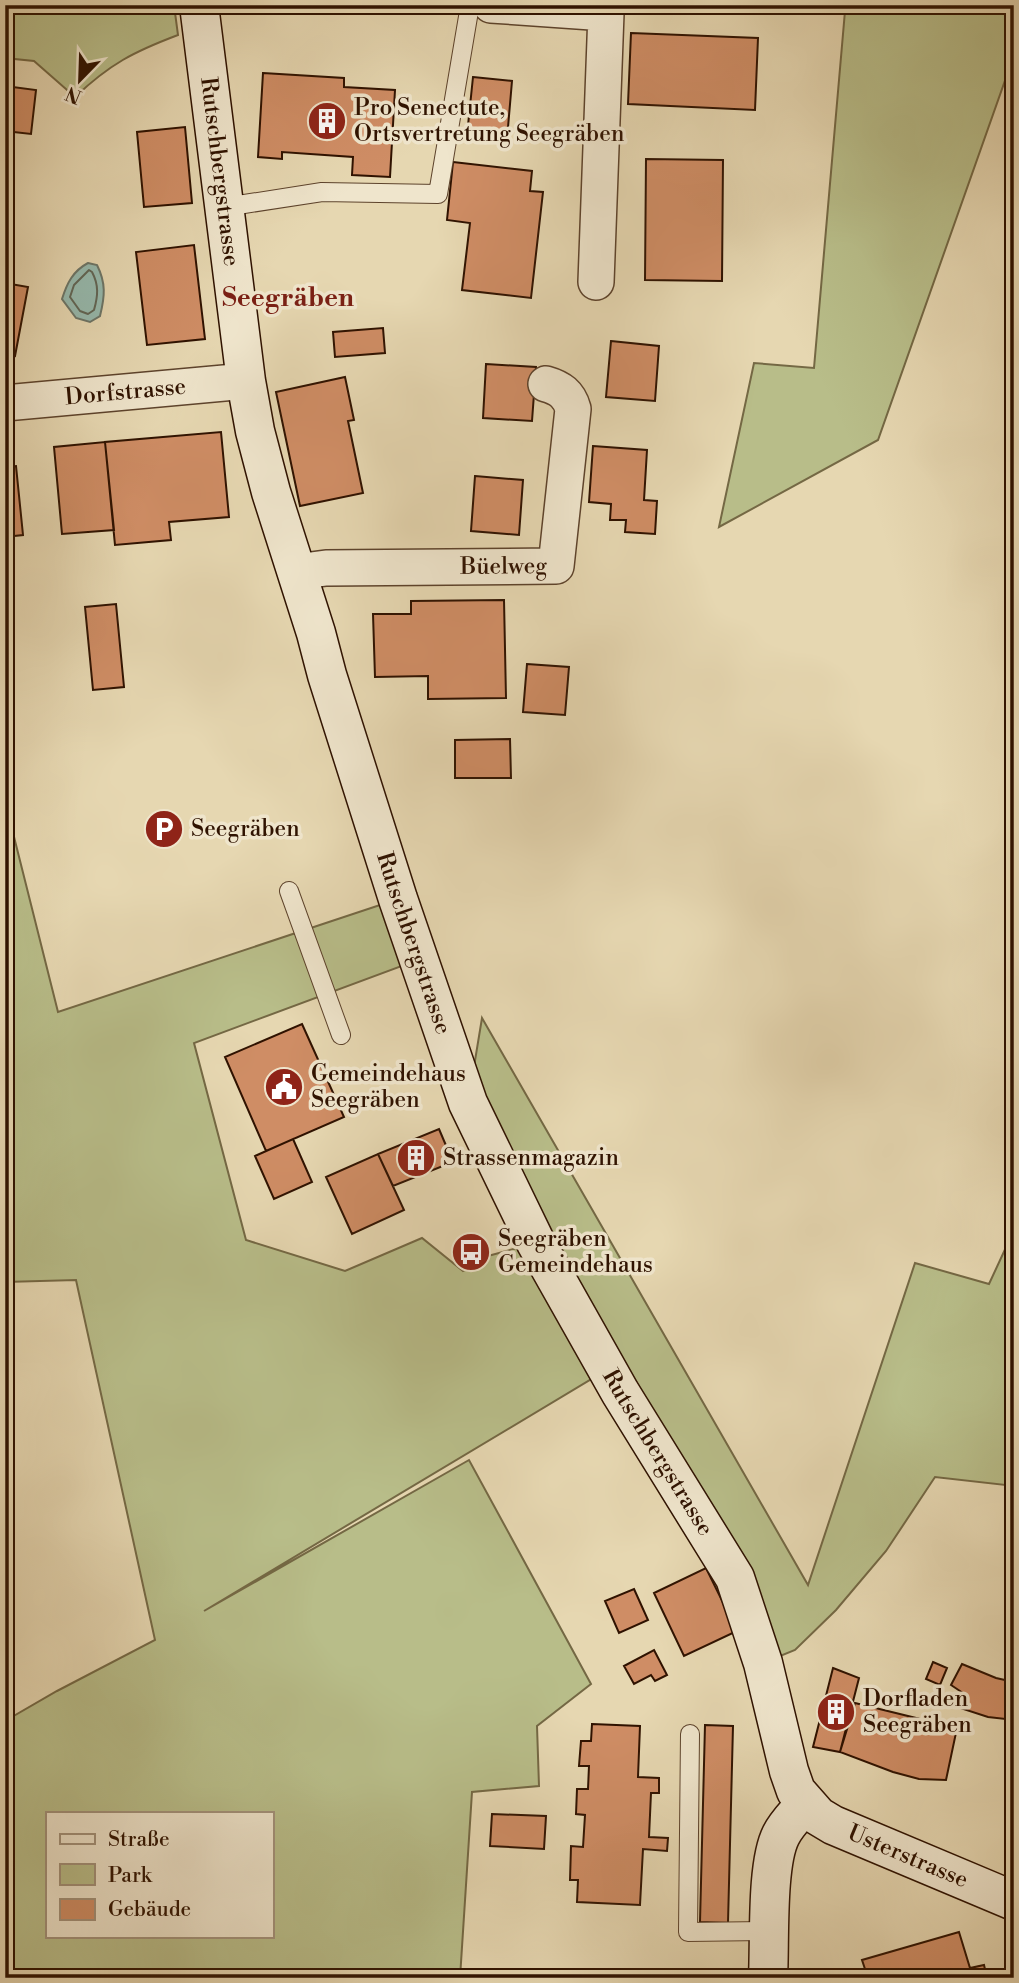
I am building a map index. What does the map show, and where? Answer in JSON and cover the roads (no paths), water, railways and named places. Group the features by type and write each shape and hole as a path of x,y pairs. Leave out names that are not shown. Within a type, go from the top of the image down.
{"street":[{"name":"Rutschbergstrasse","path":"199,5 246,381 256,431 271,492 379,840 468,1103 536,1243 620,1392 735,1578 763,1662 789,1771 796,1791 805,1804"},
{"path":"491,5 606,13 596,282"},
{"name":"Dorfstrasse","path":"5,403 246,381"},
{"name":"Büelweg","path":"296,572 326,568 556,566 573,409 564,392 546,384"},
{"path":"768,1978 772,1872 778,1846 787,1825 805,1804"},
{"name":"Usterstrasse","path":"805,1804 833,1825 1014,1901"}],"lane":[{"path":"225,207 323,192 438,194 470,5"},
{"path":"289,891 341,1035"},
{"path":"690,1734 688,1932 770,1931"}],"water":[{"path":"88,263 97,265 104,290 100,316 90,322 76,318 62,299 71,278"}],"place":[{"name":"Pro Senectute, Ortsvertretung Seegräben","path":"327,121"},
{"name":"Seegräben","path":"164,829"},
{"name":"Gemeindehaus Seegräben","path":"284,1087"},
{"name":"Strassenmagazin","path":"416,1158"},
{"name":"Seegräben Gemeindehaus","path":"471,1252"},
{"name":"Dorfladen Seegräben","path":"836,1712"}],"district":[{"name":"Seegräben","path":"288,298"}]}
